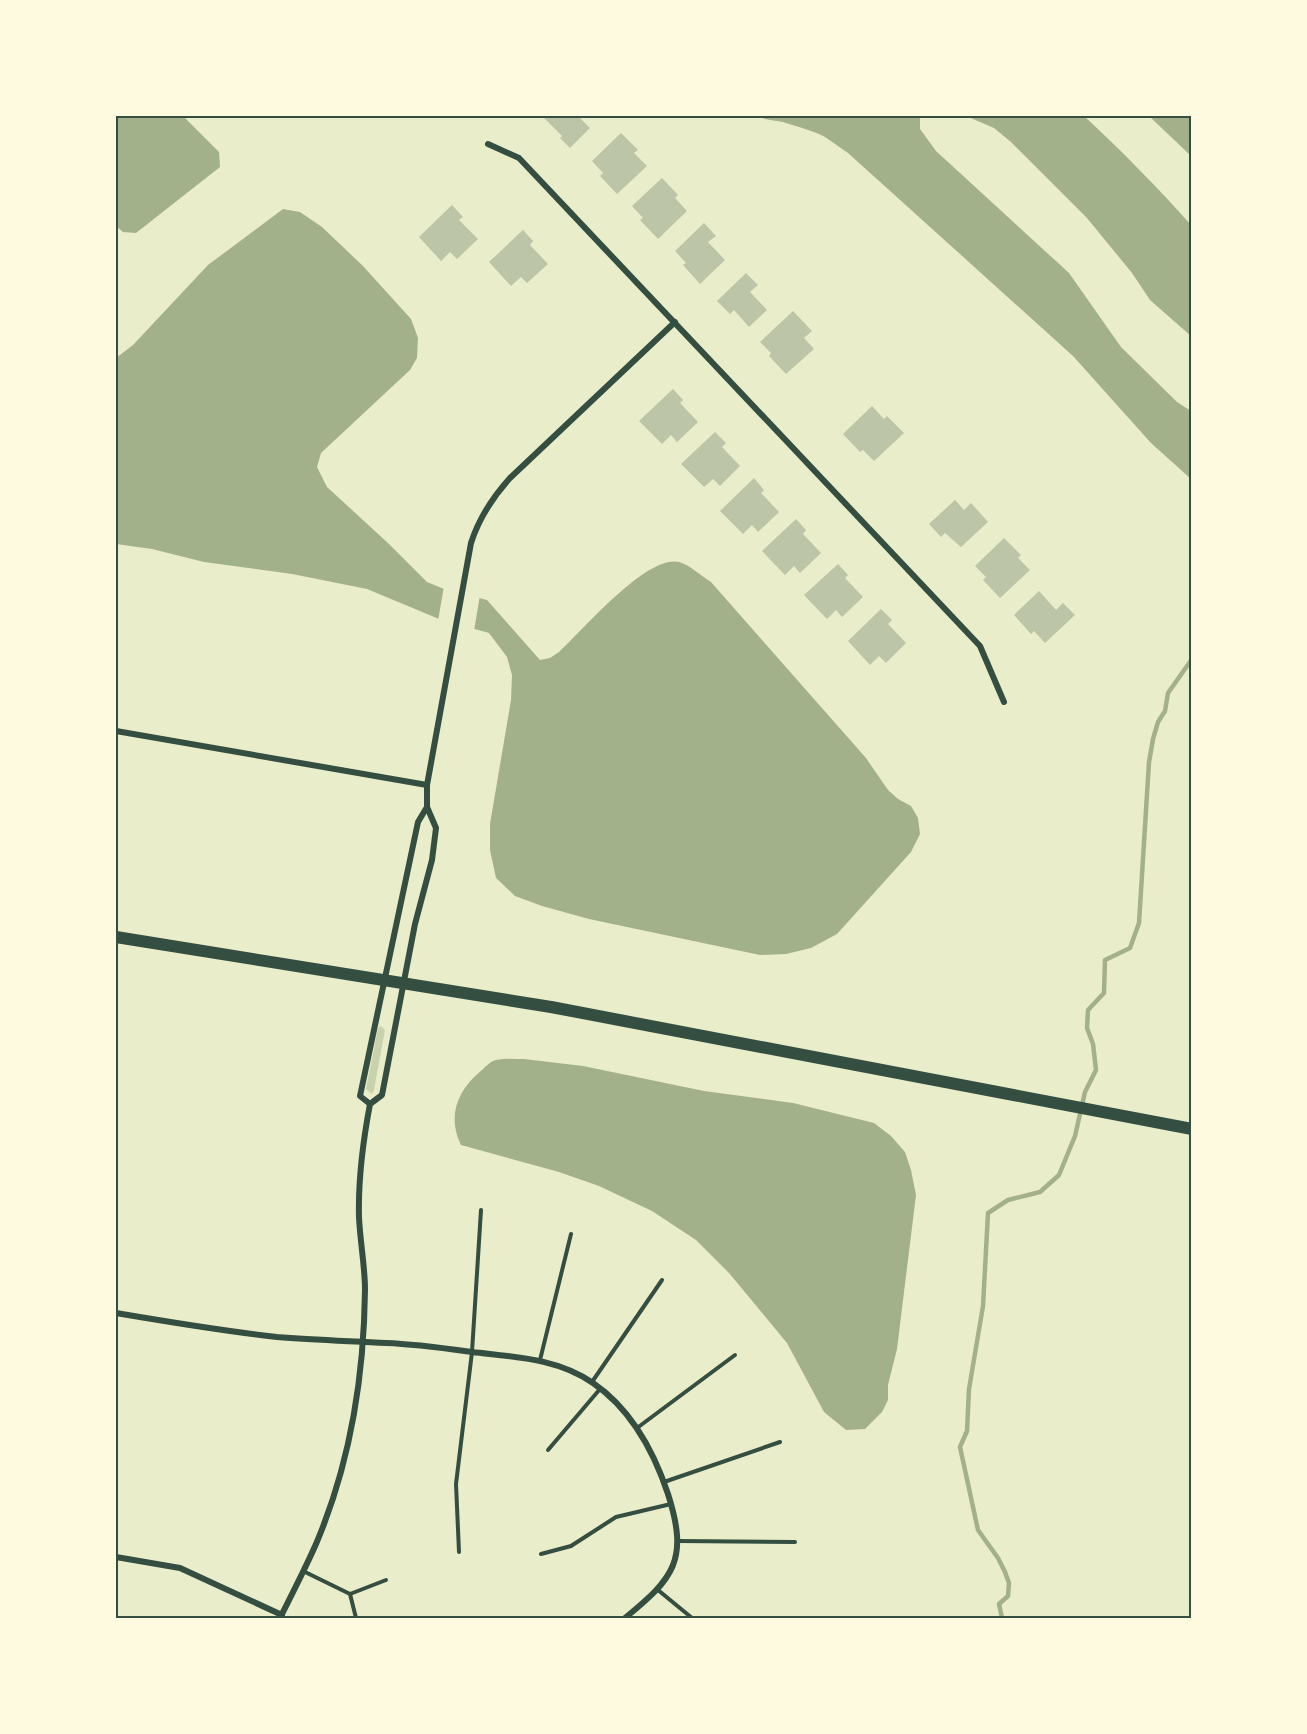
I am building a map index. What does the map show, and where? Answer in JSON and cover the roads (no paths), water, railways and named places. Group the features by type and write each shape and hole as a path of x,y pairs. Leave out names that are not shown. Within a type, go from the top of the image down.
{"main road":[{"path":"116,937 594,1015 1191,1129"}],"street":[{"path":"488,144 519,158 981,646 1004,702"},
{"path":"116,1557 180,1568 281,1617 315,1546 327,1516 356,1407 365,1289 359,1218 361,1155 370,1104 382,1095 415,924 432,860 436,828 427,807 427,785 464,575 476,527 498,491 675,322"},
{"path":"116,731 427,785"},
{"path":"370,1104 360,1096 418,822 427,807"},
{"path":"116,1313 276,1336 429,1346 540,1360 557,1365 592,1382 612,1398 637,1429 656,1462 671,1504 678,1541 667,1579 658,1590 625,1618"}],"lane":[{"path":"459,1552 456,1484 472,1352 481,1210"},
{"path":"540,1360 571,1234"},
{"path":"592,1382 662,1280"},
{"path":"637,1429 735,1355"},
{"path":"549,1450 600,1389"},
{"path":"664,1482 780,1442"},
{"path":"541,1554 572,1546 616,1517 671,1504"},
{"path":"678,1541 795,1542"},
{"path":"302,1571 350,1594 386,1580"},
{"path":"658,1590 692,1618"},
{"path":"350,1594 356,1618"}],"waterway":[{"path":"1002,1618 999,1604 1008,1596 1009,1583 998,1558 978,1530 960,1447 967,1431 969,1389 983,1306 988,1213 1008,1200 1040,1192 1059,1175 1075,1136 1085,1092 1096,1070 1093,1044 1087,1028 1088,1010 1104,993 1105,960 1130,948 1139,923 1149,762 1153,739 1158,722 1165,711 1168,693 1192,659"}]}
